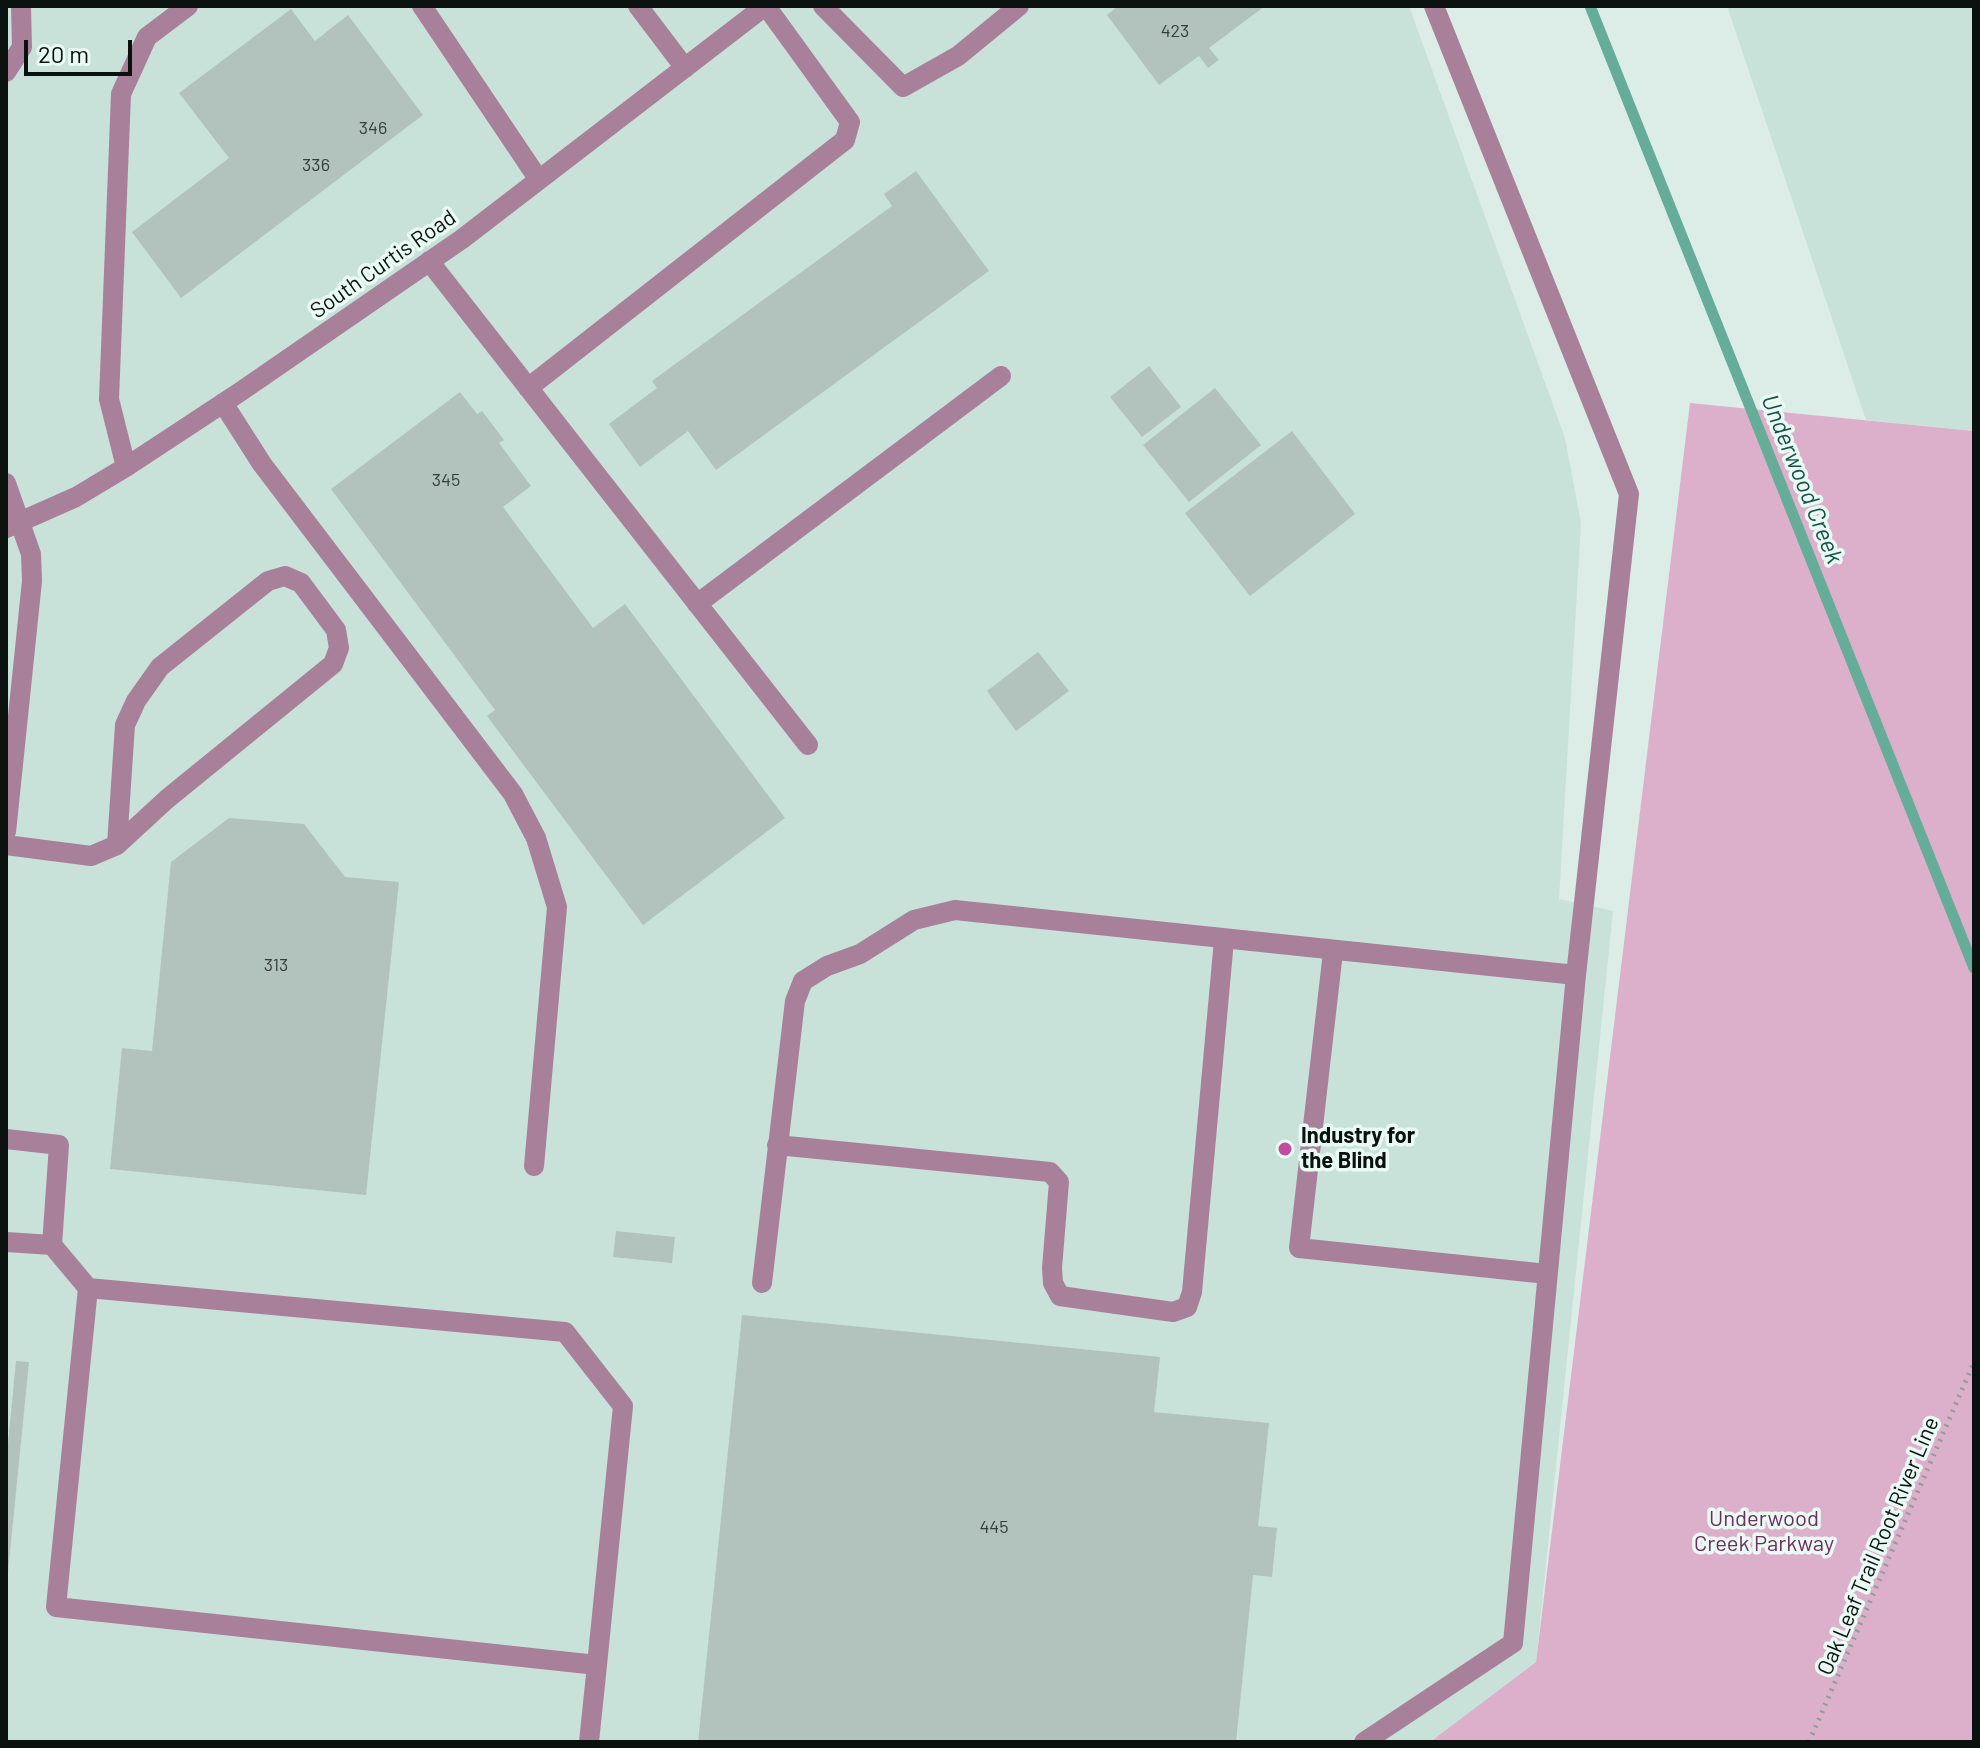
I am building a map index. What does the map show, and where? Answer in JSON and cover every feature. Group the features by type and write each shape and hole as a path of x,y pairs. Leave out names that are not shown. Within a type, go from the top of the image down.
{"street":[{"path":"6,72 22,47 21,6"},
{"path":"126,467 109,399 121,94 147,37 188,6"},
{"path":"422,6 539,180"},
{"path":"638,6 685,68"},
{"path":"528,388 845,140 850,122 766,6"},
{"name":"South Curtis Road","path":"13,526 126,467 429,261 766,6"},
{"path":"823,6 903,87 958,56 1019,6"},
{"path":"1364,1742 1513,1643 1576,975 1629,494 1434,6"},
{"path":"429,261 808,745"},
{"path":"697,604 1001,376"},
{"path":"223,403 262,464 513,794 536,838 557,907 534,1166"},
{"path":"6,483 13,526 31,554 32,581 6,832"},
{"path":"6,845 91,856 117,845 167,799 333,664 339,648 336,630 301,583 285,576 268,581 160,667 152,678 125,725 117,845"},
{"path":"762,1283 788,1043 795,1001 803,981 827,966 860,954 914,920 955,910 1333,952 1576,975"},
{"path":"777,1145 1050,1172 1059,1182 1052,1268 1053,1283 1060,1296 1173,1312 1187,1307 1192,1292 1224,940"},
{"path":"1333,952 1299,1248 1547,1274"},
{"path":"6,1139 59,1145 52,1245 88,1288 565,1332 623,1406 589,1742"},
{"path":"6,1242 52,1245"},
{"path":"88,1288 56,1607 597,1665"}],"path":[{"name":"Oak Leaf Trail Root River Line","path":"1809,1742 1974,1362"}],"shaded area":[{"path":"6,6 1409,6 1565,438 1581,523 1559,899 1613,911 1536,1662 1430,1742 6,1742"},
{"path":"1727,6 1974,6 1974,431 1866,420"}],"green space":[{"name":"Underwood Creek Parkway","path":"1690,403 1974,431 1974,1742 1430,1742 1536,1662"}],"building":[{"path":"1118,6 1265,6 1209,48 1219,60 1208,68 1199,56 1159,85 1107,15"},
{"path":"291,9 315,41 348,15 423,115 181,298 132,232 229,158 179,93"},
{"path":"916,171 989,271 716,470 688,431 640,467 609,424 657,388 652,381 892,206 884,194"},
{"path":"1149,366 1181,407 1142,437 1110,397"},
{"path":"1215,388 1261,445 1189,502 1143,445"},
{"path":"460,392 477,414 482,411 504,440 499,443 531,486 503,507 593,628 625,604 785,818 643,925 487,716 495,710 331,489"},
{"path":"1292,431 1355,514 1250,596 1185,513"},
{"path":"1038,652 1069,691 1016,731 987,691"},
{"path":"229,818 304,824 345,877 399,882 366,1195 110,1169 122,1048 152,1051 171,862"},
{"path":"616,1231 675,1237 672,1263 613,1257"},
{"path":"742,1315 1160,1357 1154,1412 1269,1423 1258,1526 1277,1528 1272,1577 1253,1575 1236,1742 698,1742"},
{"path":"16,1361 29,1362 8,1572 6,1464"}],"waterway":[{"name":"Underwood Creek","path":"1590,6 1974,968"}],"place":[{"name":"Industry for the Blind","path":"1285,1149"}]}
